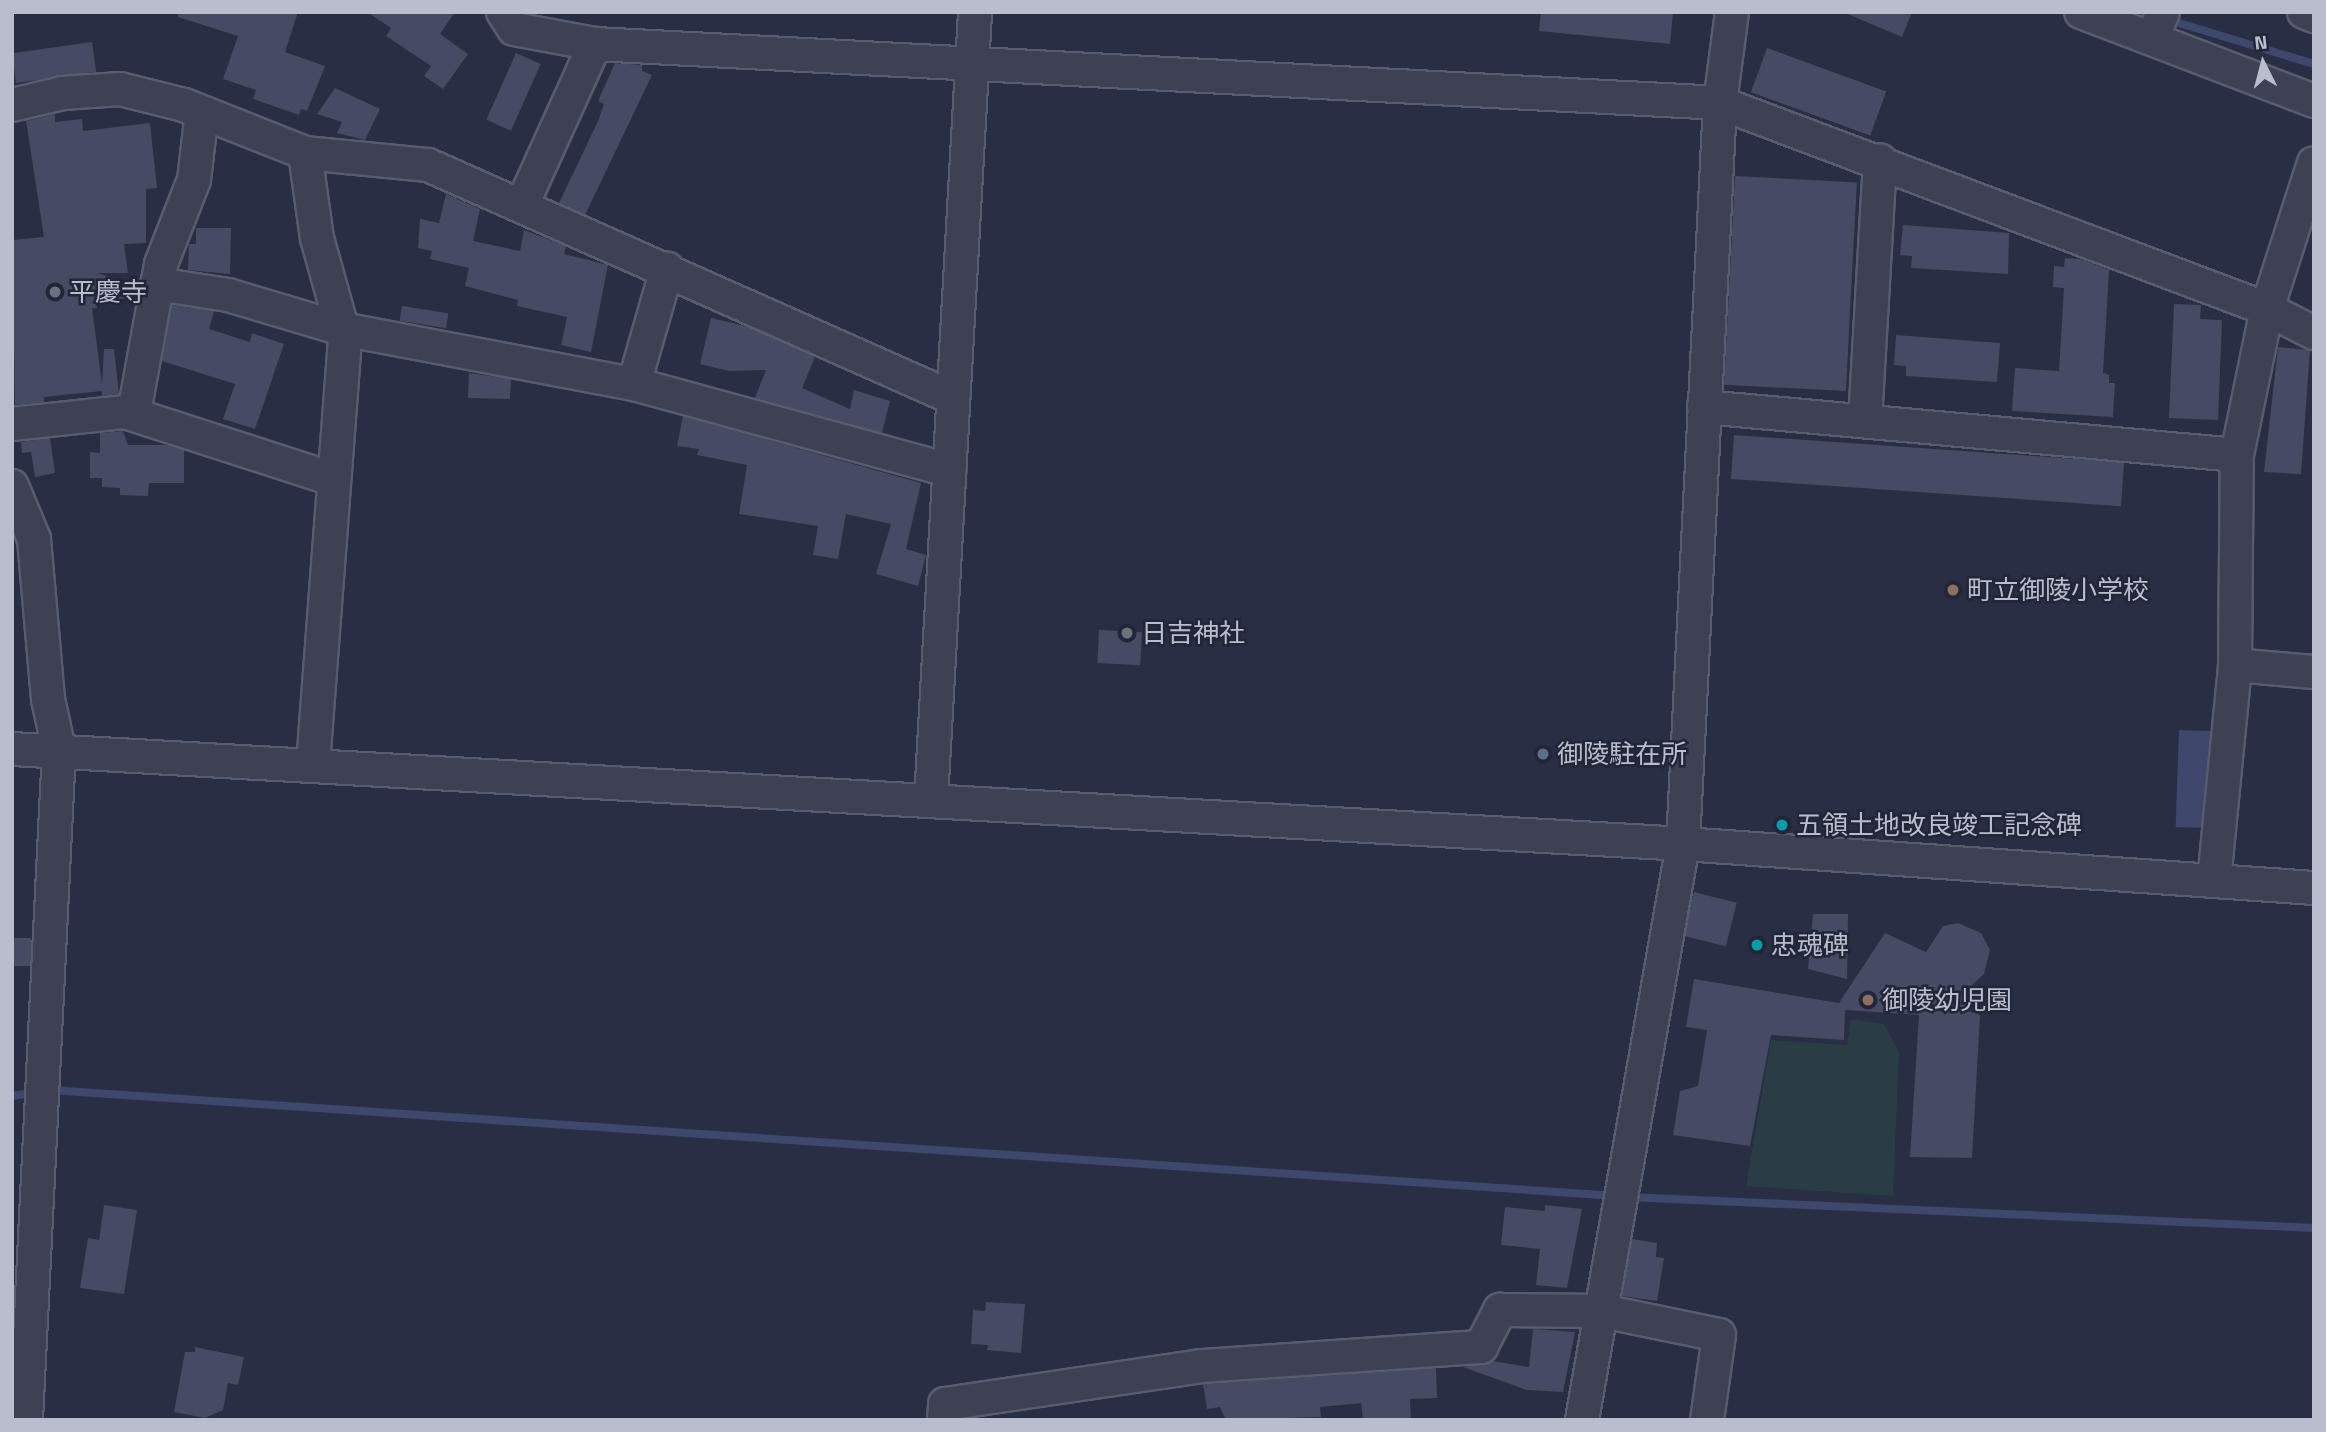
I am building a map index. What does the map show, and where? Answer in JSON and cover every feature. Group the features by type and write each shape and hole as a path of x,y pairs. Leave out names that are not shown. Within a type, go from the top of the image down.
{"street":[{"path":"503,12 514,29 595,44 1720,103 1880,160 2267,309 2314,333"},
{"path":"931,800 975,12"},
{"path":"1582,1420 1683,844 1720,103 1732,12"},
{"path":"2081,12 2158,25 2314,101"},
{"path":"2304,12 2314,16"},
{"path":"522,205 595,44"},
{"path":"12,105 63,93 120,89 202,112 305,153 428,165 953,398"},
{"path":"134,413 158,284 194,180 202,112"},
{"path":"305,153 317,237 342,329 313,764"},
{"path":"1866,421 1880,160"},
{"path":"2214,881 2235,665 2237,455 2267,309 2314,163"},
{"path":"634,384 667,269"},
{"path":"158,284 228,295 342,329 634,384 950,470"},
{"path":"1704,407 2237,455"},
{"path":"12,424 134,413 333,479"},
{"path":"12,486 34,539 48,699 59,750 26,1420"},
{"path":"2235,665 2314,673"},
{"path":"12,749 313,764 1683,844 2314,888"},
{"path":"944,1420 945,1404 1201,1366 1481,1347 1500,1310 1602,1311 1719,1335 1707,1420"}],"shaded area":[{"path":"1851,1019 1884,1024 1899,1052 1893,1196 1746,1186 1771,1040 1847,1045"}],"water":[{"path":"2179,730 2212,731 2209,828 2176,827"}],"building":[{"path":"178,12 298,12 285,52 325,66 307,111 301,109 299,115 253,99 256,90 223,79 238,36 178,17"},
{"path":"367,12 455,12 440,34 468,54 443,89 424,76 431,66 386,36 391,28"},
{"path":"1541,12 1673,12 1670,44 1539,31"},
{"path":"1843,12 1912,12 1902,37"},
{"path":"92,42 96,72 16,83 12,53"},
{"path":"1767,48 1886,91 1870,136 1751,92"},
{"path":"516,53 541,64 511,131 486,120"},
{"path":"615,63 642,65 642,71 652,75 585,215 559,203 598,121 604,104 598,101"},
{"path":"335,88 380,109 365,140 337,133 342,122 317,114"},
{"path":"55,114 55,122 82,119 83,131 150,123 157,188 146,189 146,243 124,244 128,273 97,273 138,286 136,297 96,302 97,308 92,308 102,384 104,349 114,349 119,394 102,396 102,391 44,397 44,402 15,405 12,240 44,237 26,121"},
{"path":"1735,176 1857,182 1846,391 1724,385"},
{"path":"446,194 480,209 473,241 520,251 524,230 566,246 564,254 608,265 591,352 561,345 567,317 517,306 518,300 465,286 469,268 430,259 432,251 418,248 420,219 439,223"},
{"path":"1903,225 2009,233 2008,274 1911,268 1912,256 1900,255"},
{"path":"196,228 231,228 230,274 188,270 189,244 196,244"},
{"path":"2065,258 2081,259 2109,270 2103,373 2109,375 2109,383 2115,383 2113,417 2012,411 2015,368 2059,371 2064,288 2053,287 2054,266 2064,267"},
{"path":"2174,304 2201,305 2200,319 2222,320 2218,420 2169,418"},
{"path":"172,305 214,311 209,329 250,342 252,333 284,344 255,429 223,419 235,384 162,361"},
{"path":"402,306 448,313 446,328 400,321"},
{"path":"711,318 749,327 815,357 802,388 850,409 854,390 890,401 882,433 755,398 766,370 729,371 700,364"},
{"path":"1896,335 2000,343 1997,382 1906,376 1906,366 1894,365"},
{"path":"2278,347 2310,350 2301,474 2264,472"},
{"path":"469,373 511,379 510,399 468,398"},
{"path":"683,416 921,483 906,549 926,555 918,586 876,574 891,524 846,514 838,559 813,555 818,526 739,514 747,465 697,455 699,449 677,446"},
{"path":"123,431 128,445 166,445 184,450 184,483 149,483 148,496 120,495 120,488 102,487 102,478 90,478 90,452 100,453 100,433"},
{"path":"1734,435 2124,462 2121,506 1731,479"},
{"path":"50,438 55,473 35,477 31,452 22,453 21,442"},
{"path":"1099,630 1142,632 1140,665 1097,663"},
{"path":"1694,892 1737,903 1726,946 1683,936"},
{"path":"1813,914 1848,914 1847,979 1808,969"},
{"path":"1958,923 1981,933 1990,950 1984,974 1971,986 1968,1011 1980,1015 1972,1158 1910,1157 1919,1015 1845,1010 1844,1040 1771,1035 1750,1146 1673,1135 1680,1091 1698,1086 1707,1030 1686,1027 1694,979 1839,1003 1885,933 1926,952 1943,926"},
{"path":"12,938 31,938 31,966 12,966"},
{"path":"104,1205 137,1210 124,1294 80,1288 88,1238 99,1240"},
{"path":"1545,1205 1582,1209 1567,1288 1536,1285 1540,1249 1501,1245 1505,1207 1545,1211"},
{"path":"1632,1239 1657,1243 1656,1257 1664,1258 1657,1301 1622,1296"},
{"path":"986,1302 1025,1304 1021,1353 987,1350 988,1345 971,1344 973,1310 985,1311"},
{"path":"1533,1329 1575,1332 1563,1392 1527,1390 1463,1367 1493,1361 1529,1367"},
{"path":"195,1347 244,1357 238,1385 228,1383 223,1410 205,1418 174,1412 185,1352 195,1352"},
{"path":"1436,1368 1437,1398 1410,1399 1411,1420 1363,1420 1361,1403 1320,1407 1321,1417 1226,1420 1220,1407 1207,1409 1203,1384"}],"waterway":[{"path":"2166,19 2314,64"},
{"path":"50,1090 1615,1196"},
{"path":"12,1096 37,1092"},
{"path":"1628,1197 2314,1228"}],"place":[{"name":"平慶寺","path":"55,292"},
{"name":"町立御陵小学校","path":"1953,590"},
{"name":"日吉神社","path":"1127,633"},
{"name":"御陵駐在所","path":"1543,754"},
{"name":"五領土地改良竣工記念碑","path":"1782,825"},
{"name":"忠魂碑","path":"1757,945"},
{"name":"御陵幼児園","path":"1868,1000"}]}
